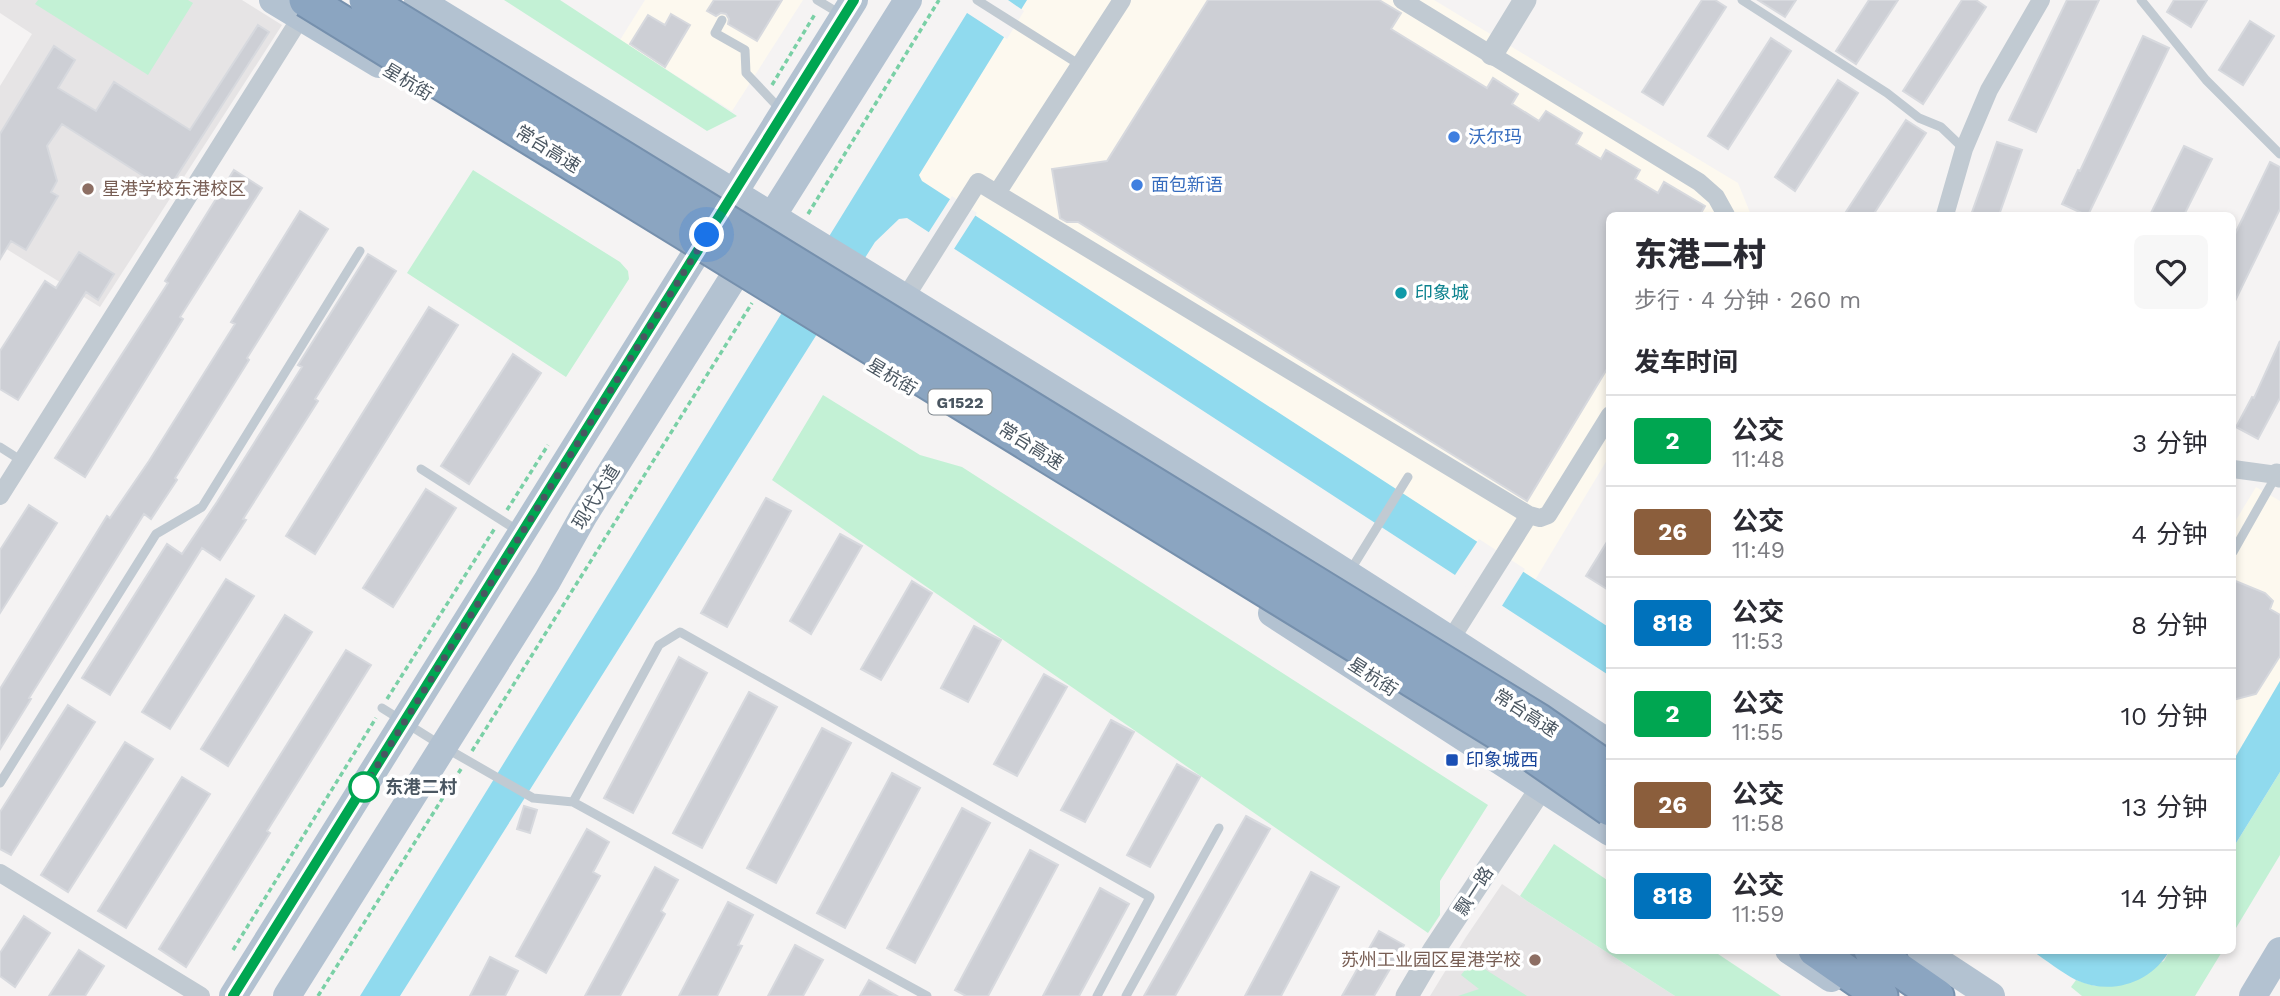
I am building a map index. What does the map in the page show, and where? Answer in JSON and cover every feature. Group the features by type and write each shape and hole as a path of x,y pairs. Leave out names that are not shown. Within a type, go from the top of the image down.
{"highway":[{"name":"常台高速","path":"366,0 1538,720 1606,767"},
{"name":"常台高速","path":"304,9 1521,747 1606,806"},
{"path":"1821,954 1881,996"},
{"path":"1877,954 1937,996"}],"main road":[{"name":"星杭街","path":"273,0 304,9 694,256 1250,598 1606,829"},
{"path":"418,0 1349,573 1606,741"},
{"name":"现代大道","path":"287,996 455,754 584,515 755,293 793,230 908,0"},
{"path":"233,996 393,716 511,526 734,193 775,104 834,4"},
{"path":"2252,996 2280,951"},
{"path":"1795,954 1858,996"},
{"path":"1927,954 1990,996"}],"street":[{"path":"997,192 1122,0"},
{"path":"1402,0 1699,182 1716,197 1724,212"},
{"path":"1492,54 1525,0"},
{"path":"1946,212 1964,149 1989,90 2041,0"},
{"path":"0,496 304,9"},
{"path":"905,298 978,182 1528,515 1540,518 1548,515 1606,421"},
{"path":"2236,469 2279,475"},
{"path":"1451,639 1528,515"},
{"name":"飘一路","path":"1407,996 1434,950 1542,787"},
{"path":"0,873 201,996"}],"lane":[{"path":"976,0 1080,65"},
{"path":"1742,0 1887,93 1919,118 1941,127 1964,149"},
{"path":"2141,0 2206,80 2280,154"},
{"path":"723,20 715,33 745,50 746,73 775,104"},
{"path":"0,783 156,534 202,507 360,251"},
{"path":"0,447 22,461"},
{"path":"421,469 511,526"},
{"path":"2236,547 2279,475"},
{"path":"1349,573 1408,477"},
{"path":"573,802 659,645 680,632 1150,897 1097,996"},
{"path":"393,716 533,798 573,802 927,996"},
{"path":"1126,996 1219,828"}],"path":[{"path":"793,230 939,0"},
{"path":"775,104 834,4"},
{"path":"318,996 455,754 755,293"},
{"path":"226,961 393,716 511,526 552,438"}],"shaded area":[{"name":"星港学校东港校区","path":"0,0 242,0 282,25 100,307 0,245 0,86 32,34 0,13"},
{"path":"645,0 803,0 732,111 620,40"},
{"name":"印象城","path":"1027,0 1434,0 1738,183 1750,212 1606,212 1606,462 1535,580 922,181 919,175"},
{"path":"2256,487 2280,501 2280,681 2236,756 2236,520"},
{"name":"苏州工业园区星港学校","path":"1502,884 1606,954 1675,996 1430,996"}],"green space":[{"path":"38,0 188,0 193,3 148,75 35,4"},
{"path":"504,0 560,0 737,116 707,131"},
{"path":"473,170 620,262 628,271 629,279 566,377 407,273"},
{"path":"823,395 920,455 962,467 1488,805 1440,881 1440,915 1428,933 772,480"},
{"path":"2280,772 2280,855 2236,928 2236,843"},
{"path":"1554,844 1606,879 1606,952 1527,901 1520,896"},
{"path":"1610,954 1718,954 1781,996 1675,996"},
{"path":"2168,954 2221,954 2195,996 2082,996 2071,987 2076,980 2095,986 2164,961"},
{"path":"1472,961 1527,996 1458,996 1479,989 1461,975"}],"water":[{"path":"975,0 1027,0 919,175 922,181 1606,625 1606,673 907,218 899,219 875,242 400,996 360,996"},
{"path":"2280,681 2280,772 2236,843 2236,756"},
{"path":"2037,954 2167,954 2152,971 2141,978 2117,986 2090,985 2059,970"}],"pier":[{"path":"971,0 1008,0 1024,11 1007,39 964,11"},
{"path":"952,196 977,213 952,252 927,235"},
{"path":"1479,539 1525,569 1500,609 1453,578"}],"building":[{"path":"714,0 782,0 757,41 728,24 726,14 716,16 707,11"},
{"name":"印象城","path":"1208,0 1379,0 1401,13 1391,29 1487,88 1493,78 1518,94 1512,104 1539,121 1546,111 1582,133 1576,144 1601,159 1606,150 1640,170 1635,179 1658,193 1664,182 1705,206 1702,212 1606,212 1606,371 1527,501 1078,222 1067,222 1060,218 1052,169 1107,161"},
{"path":"1702,0 1715,0 1726,7 1663,105 1642,92"},
{"path":"1758,0 1796,0 1785,17"},
{"path":"1869,0 1898,0 1856,64 1836,51"},
{"path":"1962,0 1976,0 1986,7 1923,104 1903,91"},
{"path":"2067,0 2099,0 2036,132 2009,120"},
{"path":"2174,0 2207,0 2191,27 2167,12"},
{"path":"671,14 690,25 665,67 630,44 648,15 665,25"},
{"path":"2250,21 2274,36 2243,85 2219,70"},
{"path":"258,25 269,32 167,191 62,124 47,146 57,181 51,192 58,196 26,250 11,241 0,259 0,134 54,46 75,60 58,88 96,111 114,82 190,130"},
{"path":"2143,36 2169,48 2089,212 2079,212 2062,204 2078,170 2080,171"},
{"path":"1771,38 1791,51 1728,149 1708,136"},
{"path":"1838,80 1858,93 1795,191 1775,177"},
{"path":"1906,120 1926,133 1875,212 1846,212"},
{"path":"1997,142 2022,150 2000,212 1972,212"},
{"path":"2184,146 2212,159 2186,212 2151,212"},
{"path":"2270,162 2280,167 2280,209 2236,299 2236,232"},
{"path":"234,170 262,188 180,317 183,319 85,477 55,458 168,283 165,281"},
{"path":"300,211 328,229 247,358 249,360 175,478 177,480 151,519 144,514 0,749 0,689 107,516 110,518 149,461 235,324 231,322"},
{"path":"79,252 114,274 98,300 86,292 18,400 0,389 0,351 45,281 56,288"},
{"path":"368,254 396,271 315,399 318,401 220,560 202,548 110,695 82,678 167,544 182,554 302,367 298,365"},
{"path":"429,307 458,325 315,554 286,536"},
{"path":"2280,341 2280,398 2258,439 2236,427 2252,397 2254,398"},
{"path":"513,354 541,373 469,484 441,466"},
{"path":"426,489 456,508 393,607 363,588"},
{"path":"766,498 791,511 727,627 701,613"},
{"path":"29,505 57,523 0,613 0,550"},
{"path":"840,534 862,546 811,634 790,621"},
{"path":"1606,544 1606,588 1586,576"},
{"path":"226,579 254,596 170,729 142,712"},
{"path":"912,581 932,593 881,680 861,669"},
{"path":"2236,581 2265,593 2273,601 2270,609 2280,615 2280,656 2256,694 2236,699"},
{"path":"285,615 312,632 228,766 201,749"},
{"path":"974,626 1001,640 968,702 941,688"},
{"path":"346,650 371,665 186,967 159,949"},
{"path":"679,657 707,673 633,813 604,798"},
{"path":"1044,674 1067,687 1017,776 994,764"},
{"path":"749,692 777,707 702,848 673,833"},
{"path":"68,705 95,722 11,855 0,849 0,812"},
{"path":"1111,720 1134,732 1085,822 1061,810"},
{"path":"822,728 851,743 776,883 747,868"},
{"path":"125,742 153,759 68,892 41,875"},
{"path":"1177,764 1200,777 1150,867 1127,855"},
{"path":"892,773 920,788 845,928 817,913"},
{"path":"182,777 210,794 126,928 98,911"},
{"path":"524,806 537,810 530,833 517,829"},
{"path":"962,808 990,823 915,963 887,948"},
{"path":"1246,816 1270,829 1175,996 1144,996"},
{"path":"587,829 609,842 593,872 600,876 546,973 516,956"},
{"path":"1030,850 1058,865 988,996 966,996 955,990"},
{"path":"655,867 678,880 661,911 665,914 620,996 585,996"},
{"path":"1311,872 1339,887 1281,996 1245,996"},
{"path":"1100,888 1129,904 1079,996 1043,996"},
{"path":"728,902 753,915 738,945 742,946 717,996 679,996"},
{"path":"24,916 50,933 15,987 0,976 0,953"},
{"path":"1379,931 1404,945 1374,996 1342,996"},
{"path":"795,945 823,960 803,996 768,996"},
{"path":"79,950 104,966 85,996 49,996"},
{"path":"490,957 518,971 505,996 470,996"},
{"path":"869,980 897,996 860,996"}],"bus line":[{"name":"2","path":"233,996 854,0"}],"place":[{"name":"沃尔玛","path":"1454,137"},
{"name":"面包新语","path":"1137,185"},
{"name":"星港学校东港校区","path":"88,189"},
{"name":"印象城","path":"1401,293"},
{"name":"印象城西","path":"1452,760"},
{"name":"东港二村","path":"364,787"},
{"name":"苏州工业园区星港学校","path":"1535,960"}],"route":[{"path":"364,787 361,792 707,235"}]}
